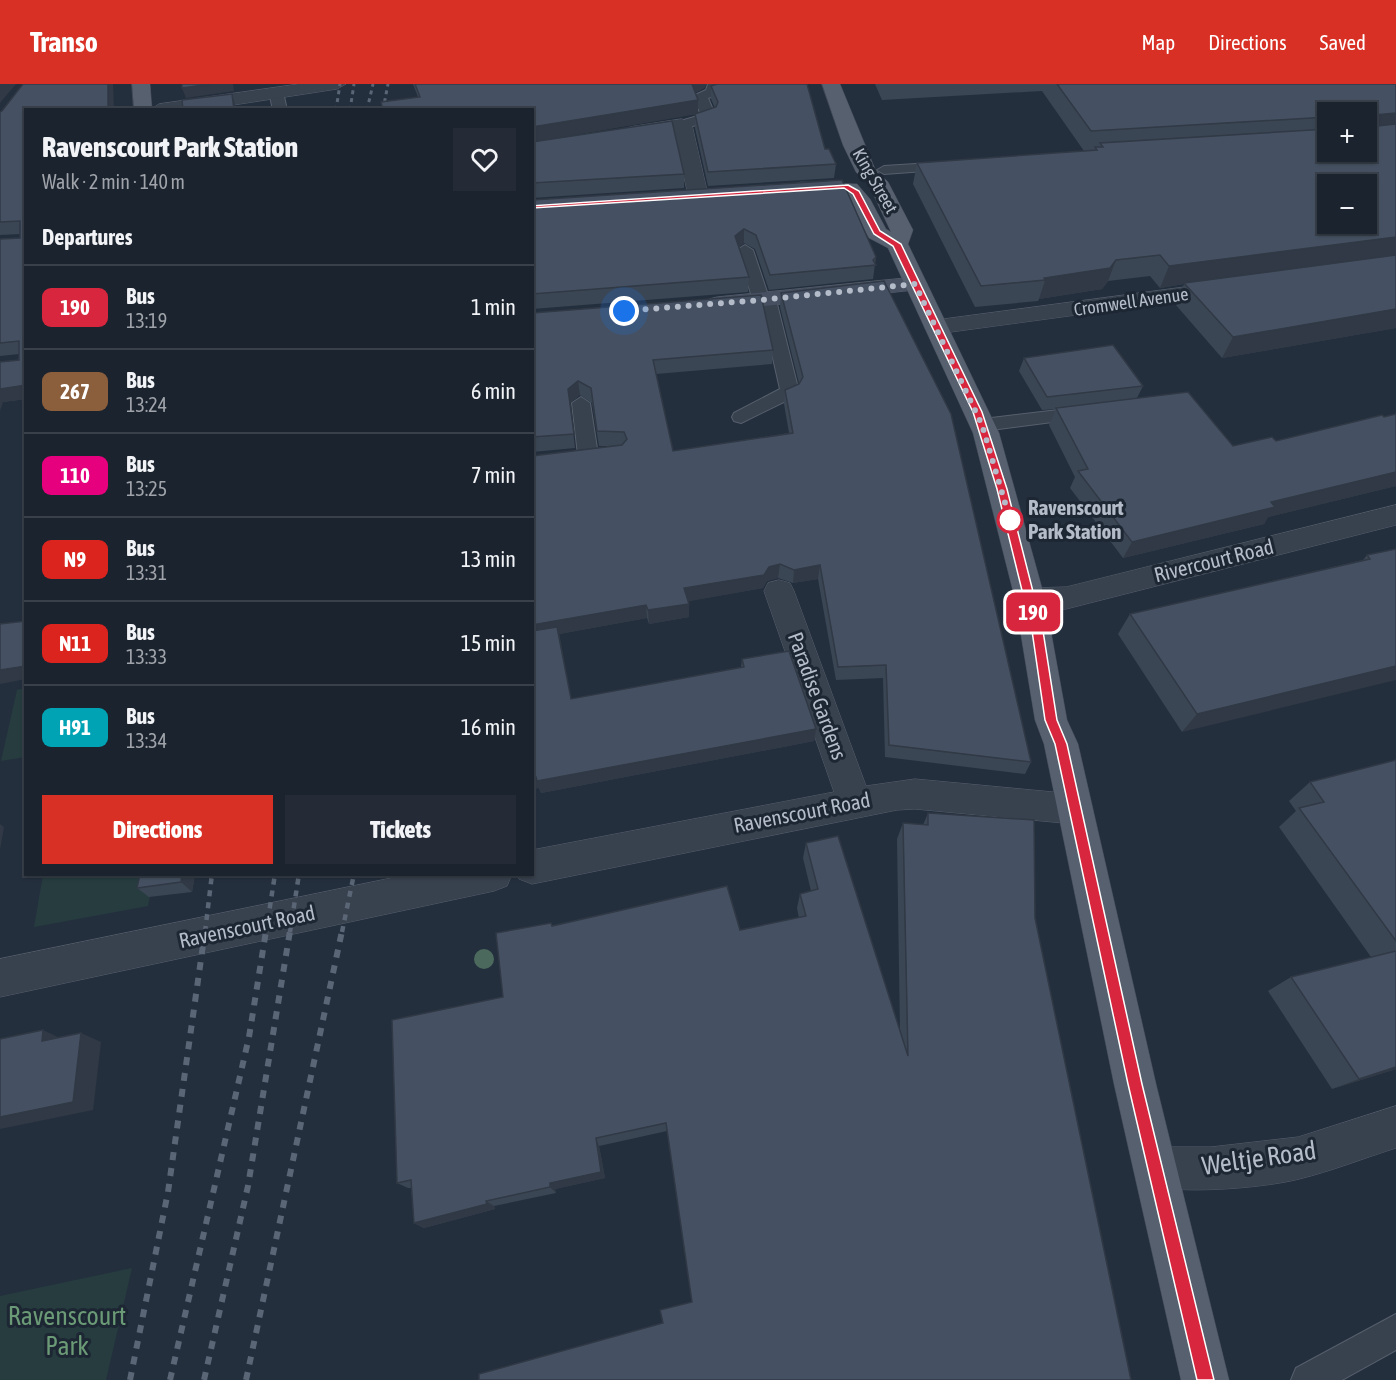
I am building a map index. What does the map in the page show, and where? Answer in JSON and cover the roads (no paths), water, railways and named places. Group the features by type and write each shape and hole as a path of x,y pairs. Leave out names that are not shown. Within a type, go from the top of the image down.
{"main road":[{"path":"141,84 143,108"},
{"name":"King Street","path":"831,84 902,230 897,244"},
{"path":"776,190 845,186 875,171"},
{"name":"King Street","path":"845,186 856,193 877,233 897,244 982,425 1002,489 1030,599 1051,720 1061,744 1155,1168 1205,1380"},
{"path":"674,196 720,193"},
{"path":"692,306 915,284"}],"street":[{"path":"185,108 278,101 337,84"},
{"path":"611,136 682,125 698,195"},
{"name":"Cromwell Avenue","path":"936,327 1245,286"},
{"name":"Rivercourt Road","path":"1030,599 1066,598 1396,515"},
{"name":"Paradise Gardens","path":"779,591 854,801"},
{"name":"Ravenscourt Road","path":"534,867 854,801 915,794 1074,809"},
{"name":"Ravenscourt Road","path":"0,978 484,876"},
{"name":"Weltje Road","path":"1155,1168 1211,1168 1298,1158 1396,1126"}],"lane":[{"path":"682,125 709,117 700,96 713,92 713,86 730,84"},
{"path":"875,171 962,165"},
{"path":"741,417 790,392 764,300 745,250"},
{"path":"566,458 598,454 581,403"},
{"path":"982,425 1097,411"},
{"path":"1308,1380 1396,1331"}],"railway":[{"path":"336,108 340,84"},
{"path":"350,108 354,84"},
{"path":"367,108 373,84"},
{"path":"383,108 388,84"},
{"path":"205,932 212,876"},
{"path":"266,932 275,876"},
{"path":"290,932 299,876"},
{"path":"342,932 354,876"},
{"path":"130,1380 168,1192 205,931"},
{"path":"170,1380 249,1037 266,931"},
{"path":"204,1380 248,1186 290,931"},
{"path":"246,1380 342,931"}],"place":[{"name":"Ravenscourt Park Station","path":"1010,520"}],"park label":[{"name":"Ravenscourt Park","path":"67,1331"}]}
